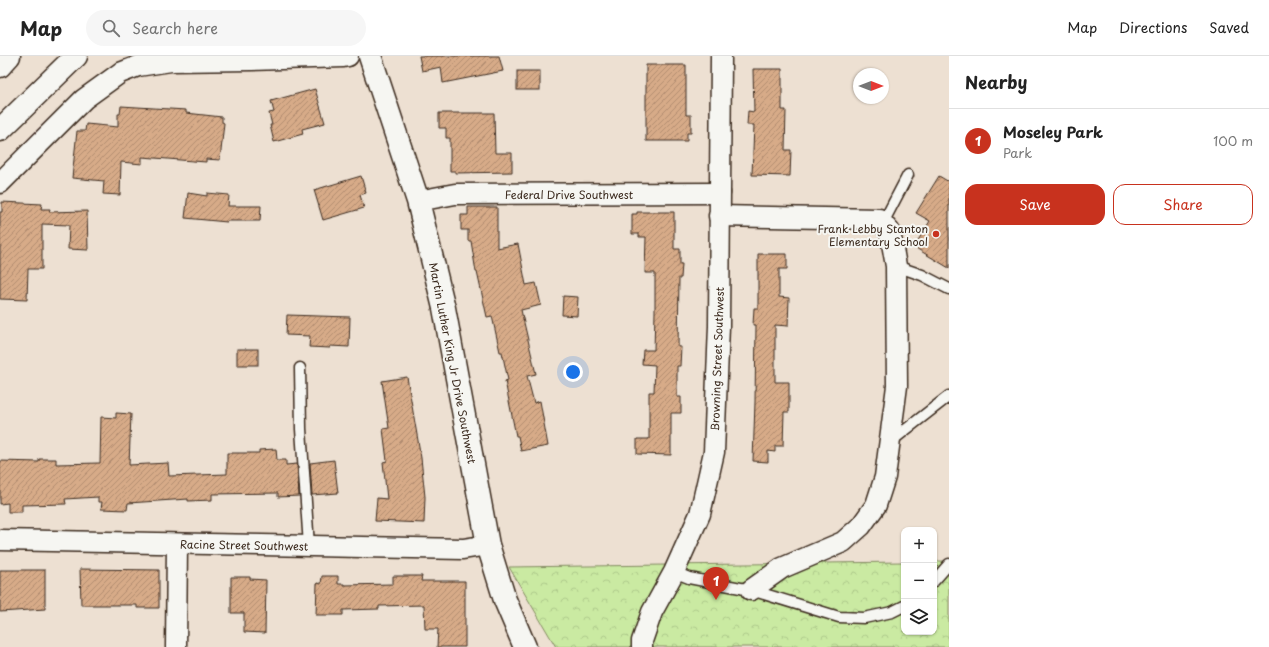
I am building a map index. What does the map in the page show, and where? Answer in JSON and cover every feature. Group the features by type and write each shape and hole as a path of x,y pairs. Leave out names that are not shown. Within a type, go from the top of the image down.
{"main road":[{"path":"0,66 9,56"},
{"path":"0,130 76,56"},
{"name":"Martin Luther King Jr Drive Southwest","path":"370,56 418,201 444,308 488,545 505,600 525,647"}],"street":[{"path":"0,183 84,99 120,73 138,66 171,61 348,56"},
{"name":"Browning Street Southwest","path":"642,647 642,641 652,612 674,572 700,514 714,452 719,326 721,56"},
{"name":"Federal Drive Southwest","path":"418,201 455,194 720,194"},
{"path":"719,216 880,219 890,232 896,266 897,386 885,477 876,505 861,526 843,542 782,568 751,590"},
{"name":"Racine Street Southwest","path":"0,540 463,549 488,545"},
{"path":"176,647 177,544"}],"lane":[{"path":"883,223 908,174"},
{"path":"896,266 922,275 949,288"},
{"path":"300,368 301,429 309,546"},
{"path":"890,442 949,396"},
{"path":"937,578 949,564"},
{"path":"674,572 689,578 751,590 839,617 864,618 892,612 901,608"}],"green space":[{"path":"937,561 949,561 949,647 556,647 509,567 901,562 901,635 937,635"}],"building":[{"path":"419,56 499,56 503,71 443,83 441,67 422,71"},
{"path":"646,65 686,65 686,115 691,115 691,133 687,133 687,141 646,141"},
{"path":"753,69 782,69 782,110 786,110 785,150 791,150 790,176 752,175 754,125 747,125 748,111 754,112"},
{"path":"517,71 540,71 540,90 517,90"},
{"path":"315,89 325,123 302,129 303,134 274,142 269,113 274,112 271,101"},
{"path":"121,106 186,110 186,113 222,117 222,122 224,123 220,160 206,159 206,162 142,157 142,164 121,162 120,195 103,194 104,181 72,178 77,131 85,131 86,124 118,127 118,114 120,114"},
{"path":"439,113 494,113 495,153 512,153 512,172 455,173 455,171 450,171 450,138 446,138 446,128 439,128"},
{"path":"361,176 366,193 360,195 364,208 323,220 314,190"},
{"name":"Frank Lebby Stanton Elementary School","path":"939,176 949,182 949,268 914,247 930,221 916,213"},
{"path":"188,193 207,196 207,193 229,195 228,206 261,206 260,221 227,222 185,218"},
{"path":"2,202 42,204 41,209 50,209 49,212 87,211 88,250 68,249 69,225 42,224 42,269 28,269 27,300 0,299 0,212 2,212"},
{"path":"468,207 497,207 497,248 518,244 526,285 536,283 541,305 521,310 536,374 527,376 534,403 540,401 548,446 521,451 518,436 516,436 505,381 508,380 502,352 500,352 492,316 487,317 476,272 471,241 468,241 468,230 461,230 461,215 468,215"},
{"path":"637,212 674,212 674,249 680,249 680,264 682,264 681,278 679,278 678,347 681,347 680,366 677,366 677,397 681,397 681,413 671,413 671,455 637,454 637,439 649,439 649,392 654,392 655,365 642,364 643,350 654,350 655,273 645,273 646,237 639,237 639,234 632,234 632,214 637,214"},
{"path":"758,254 787,254 787,269 779,269 779,297 789,298 788,326 775,325 775,382 789,382 789,412 784,412 783,446 775,446 775,452 768,451 768,462 753,461 756,325 753,325 754,308 758,308"},
{"path":"563,296 578,297 577,316 562,315"},
{"path":"287,315 350,317 349,347 309,347 310,336 286,335"},
{"path":"237,349 258,349 258,365 237,365"},
{"path":"407,377 421,458 425,497 424,523 375,521 377,498 387,499 383,462 387,461 383,429 389,428 382,381"},
{"path":"116,413 131,414 129,465 168,463 169,476 227,474 227,453 259,453 259,450 276,449 277,460 286,460 286,465 297,464 299,496 278,497 278,493 212,494 212,500 188,501 188,499 128,503 127,510 101,509 102,502 98,502 98,497 65,499 66,504 22,505 22,512 8,512 8,503 0,504 0,461 39,462 39,459 56,459 56,464 100,463 101,417 116,418"},
{"path":"334,460 338,493 312,495 310,463"},
{"path":"80,569 159,570 159,608 137,608 137,605 81,605"},
{"path":"0,570 45,570 45,609 0,612"},
{"path":"322,576 338,576 338,584 344,585 393,584 393,576 422,576 421,581 465,581 465,647 437,647 438,629 425,629 424,605 379,606 379,609 343,610 343,615 316,615 317,583 321,584"},
{"path":"231,577 250,577 250,579 266,580 265,633 244,632 244,613 231,613"}],"place":[{"name":"Frank Lebby Stanton Elementary School","path":"936,234"},
{"name":"Moseley Park","path":"716,600"}]}
